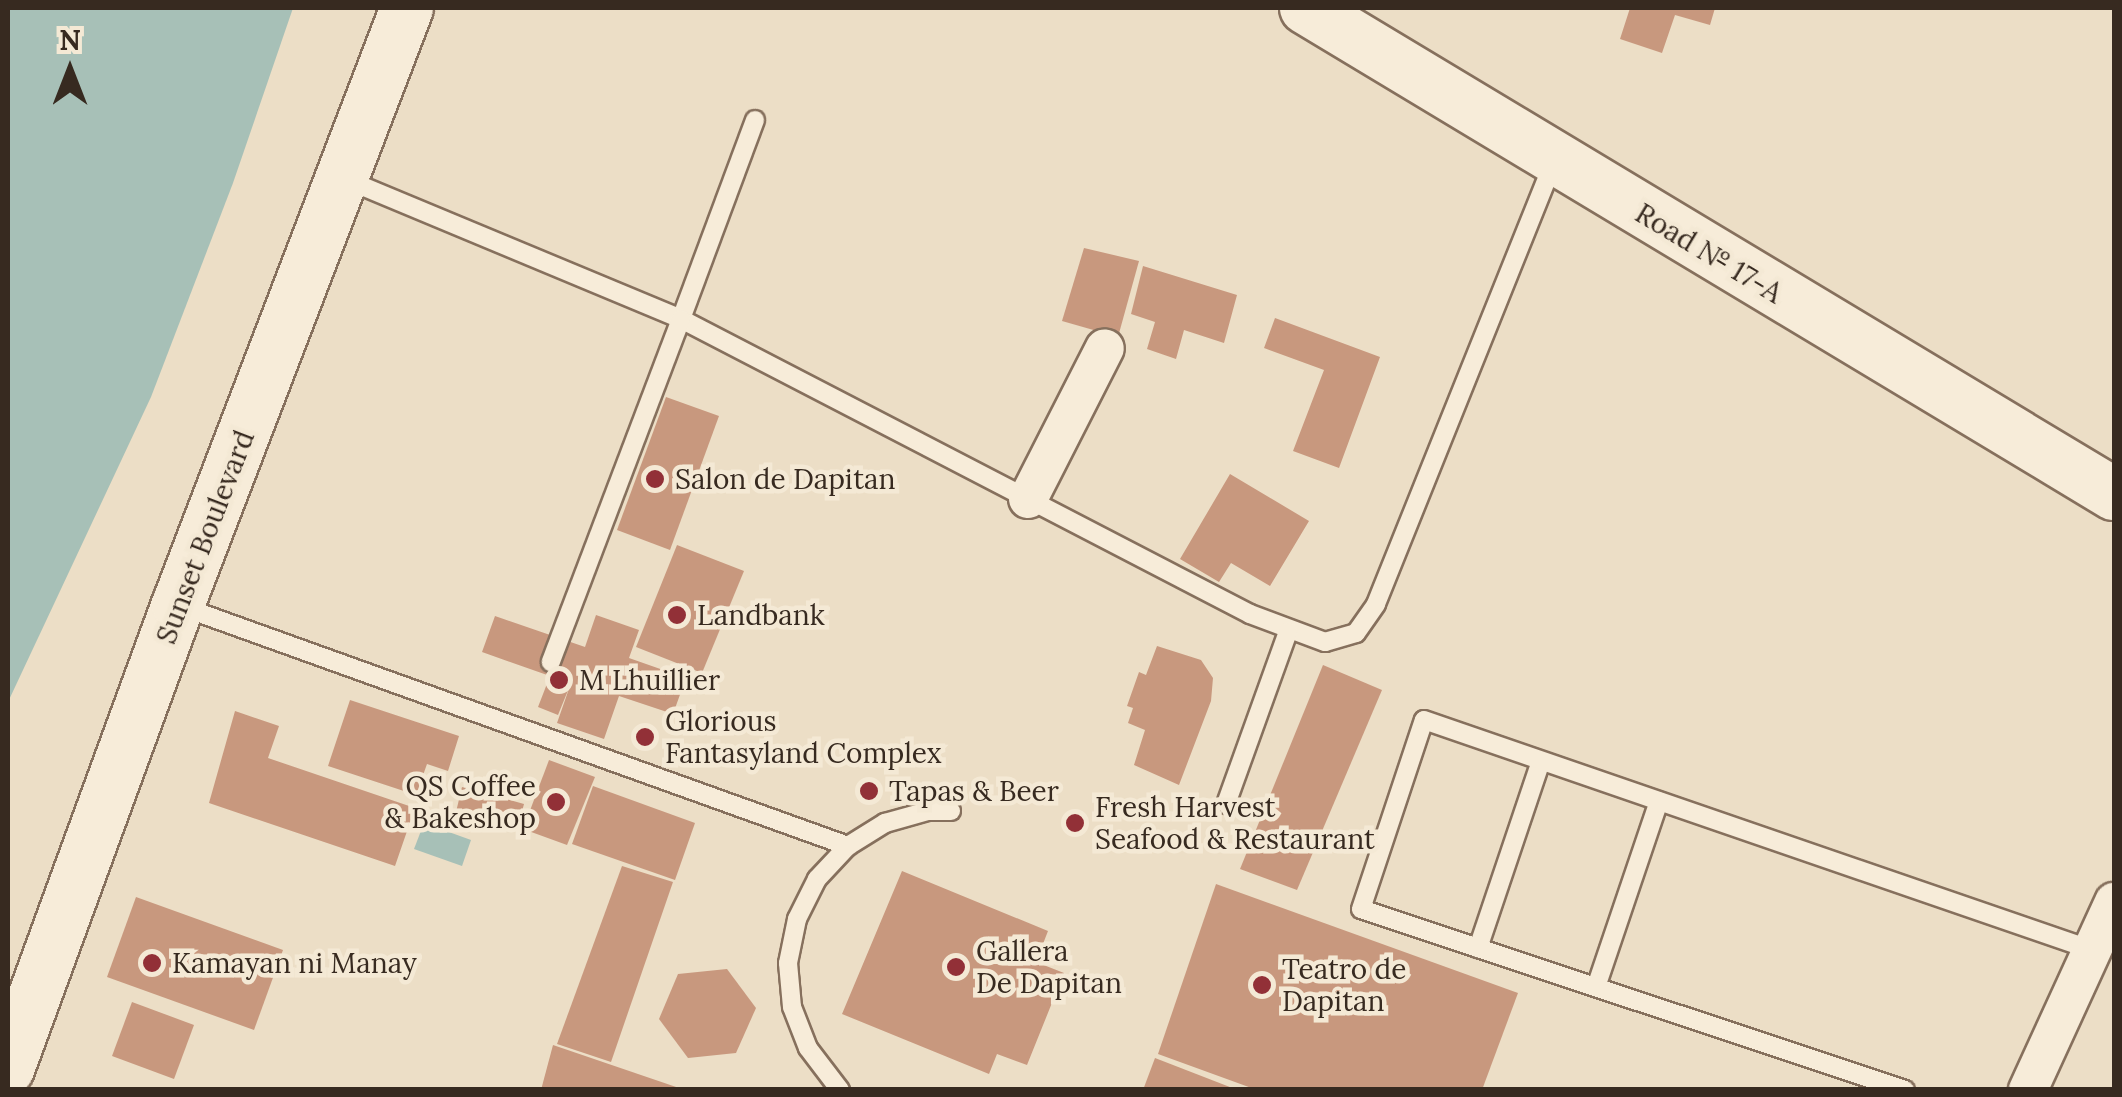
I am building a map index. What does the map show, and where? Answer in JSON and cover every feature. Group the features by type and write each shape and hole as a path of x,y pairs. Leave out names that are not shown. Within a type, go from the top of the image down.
{"street":[{"name":"Sunset Boulevard","path":"8,1069 178,606 407,8"},
{"name":"Road № 17-A","path":"1306,8 1554,161 2114,494"},
{"path":"1028,499 1105,348"},
{"path":"2028,1090 2114,902"}],"lane":[{"path":"551,662 755,120"},
{"path":"344,179 681,319 1288,632 1325,642 1356,634 1376,604 1554,161"},
{"path":"178,606 522,733 848,846"},
{"path":"1226,804 1288,632"},
{"path":"1905,1090 1360,909 1424,720 2092,950"},
{"path":"1478,948 1541,761"},
{"path":"1596,987 1659,801"},
{"path":"840,1090 808,1048 792,1007 788,963 797,919 817,879 848,846 886,823 928,811 950,811"}],"water":[{"path":"8,8 293,8 233,183 151,397 8,702"},
{"path":"424,823 471,840 462,866 414,849"}],"building":[{"path":"1630,8 1715,8 1710,25 1675,15 1662,53 1620,39"},
{"path":"1084,248 1139,261 1118,337 1062,321"},
{"path":"1143,266 1237,295 1224,343 1184,330 1176,359 1147,349 1155,322 1131,314"},
{"path":"1275,318 1380,357 1339,468 1293,451 1324,370 1264,348"},
{"path":"666,397 719,416 670,550 617,530"},
{"path":"1230,474 1309,521 1270,586 1231,563 1219,582 1180,559"},
{"path":"677,545 744,571 702,673 636,647"},
{"path":"596,615 639,630 629,658 686,678 673,714 619,696 604,739 557,723 571,683 558,715 538,707 550,676 482,652 495,616 585,647"},
{"path":"1157,646 1201,660 1213,678 1211,701 1179,785 1134,765 1145,730 1128,723 1133,708 1127,706 1139,672 1146,675"},
{"path":"1323,665 1382,690 1297,890 1240,869"},
{"path":"350,700 459,736 448,771 427,764 416,795 328,766"},
{"path":"235,711 279,726 268,758 415,808 395,866 209,803"},
{"path":"549,760 595,777 567,845 523,829"},
{"path":"593,786 695,823 675,880 572,844"},
{"path":"462,787 524,804 517,829 456,812"},
{"path":"622,866 673,882 611,1062 557,1044"},
{"name":"Gallera De Dapitan","path":"902,871 1048,931 1036,962 1064,973 1027,1065 997,1054 989,1074 842,1014"},
{"path":"1216,884 1518,993 1482,1090 1257,1090 1158,1054"},
{"path":"136,897 283,950 254,1030 107,977"},
{"path":"727,969 756,1008 736,1053 688,1058 659,1019 678,974"},
{"path":"132,1002 194,1025 174,1079 112,1056"},
{"path":"553,1045 682,1089 541,1090"},
{"path":"1155,1058 1235,1089 1235,1090 1143,1090"}],"place":[{"name":"Salon de Dapitan","path":"655,479"},
{"name":"Landbank","path":"677,615"},
{"name":"M Lhuillier","path":"559,680"},
{"name":"Glorious Fantasyland Complex","path":"645,737"},
{"name":"Tapas & Beer","path":"869,791"},
{"name":"QS Coffee & Bakeshop","path":"556,802"},
{"name":"Fresh Harvest Seafood & Restaurant","path":"1075,823"},
{"name":"Kamayan ni Manay","path":"152,963"},
{"name":"Gallera De Dapitan","path":"956,967"},
{"name":"Teatro de Dapitan","path":"1262,985"}]}
